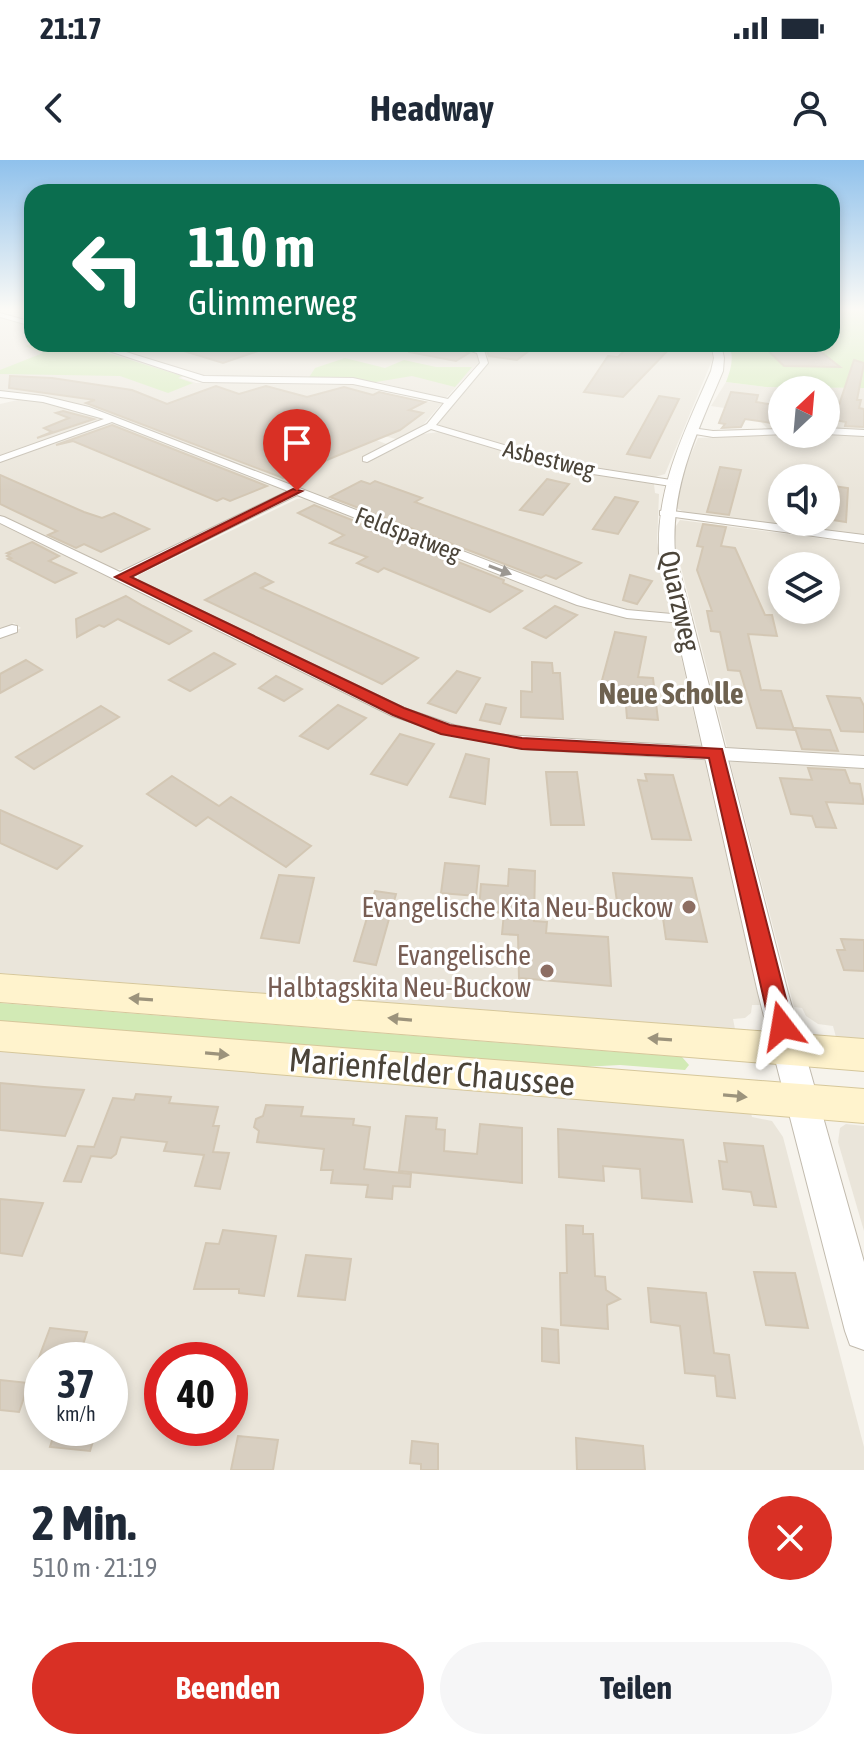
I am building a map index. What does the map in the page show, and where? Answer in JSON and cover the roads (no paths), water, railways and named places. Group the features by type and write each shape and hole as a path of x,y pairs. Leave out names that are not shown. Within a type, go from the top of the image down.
{"main road":[{"name":"Marienfelder Chaussee","path":"0,988 864,1055"},
{"name":"Marienfelder Chaussee","path":"0,1036 864,1106"}],"street":[{"path":"172,369 203,379 353,381 415,397 450,402"},
{"path":"367,459 430,426 477,369"},
{"name":"Quarzweg","path":"717,369 671,483 664,513 667,553 801,1101 864,1331"},
{"name":"Feldspatweg","path":"0,394 64,403 113,419 582,602 627,614 683,619"},
{"path":"0,402 17,395"},
{"path":"0,459 113,419"},
{"name":"Asbestweg","path":"430,426 567,467 671,483"},
{"path":"692,431 713,434 768,432"},
{"path":"840,432 864,433"},
{"path":"121,577 297,491"},
{"path":"664,513 864,539"},
{"path":"0,519 398,712 447,730 516,743 864,762"}],"place":[{"name":"Evangelische Kita Neu-Buckow","path":"689,907"},
{"name":"Evangelische Halbtagskita Neu-Buckow","path":"547,971"}],"district":[{"name":"Neue Scholle","path":"671,693"}]}
